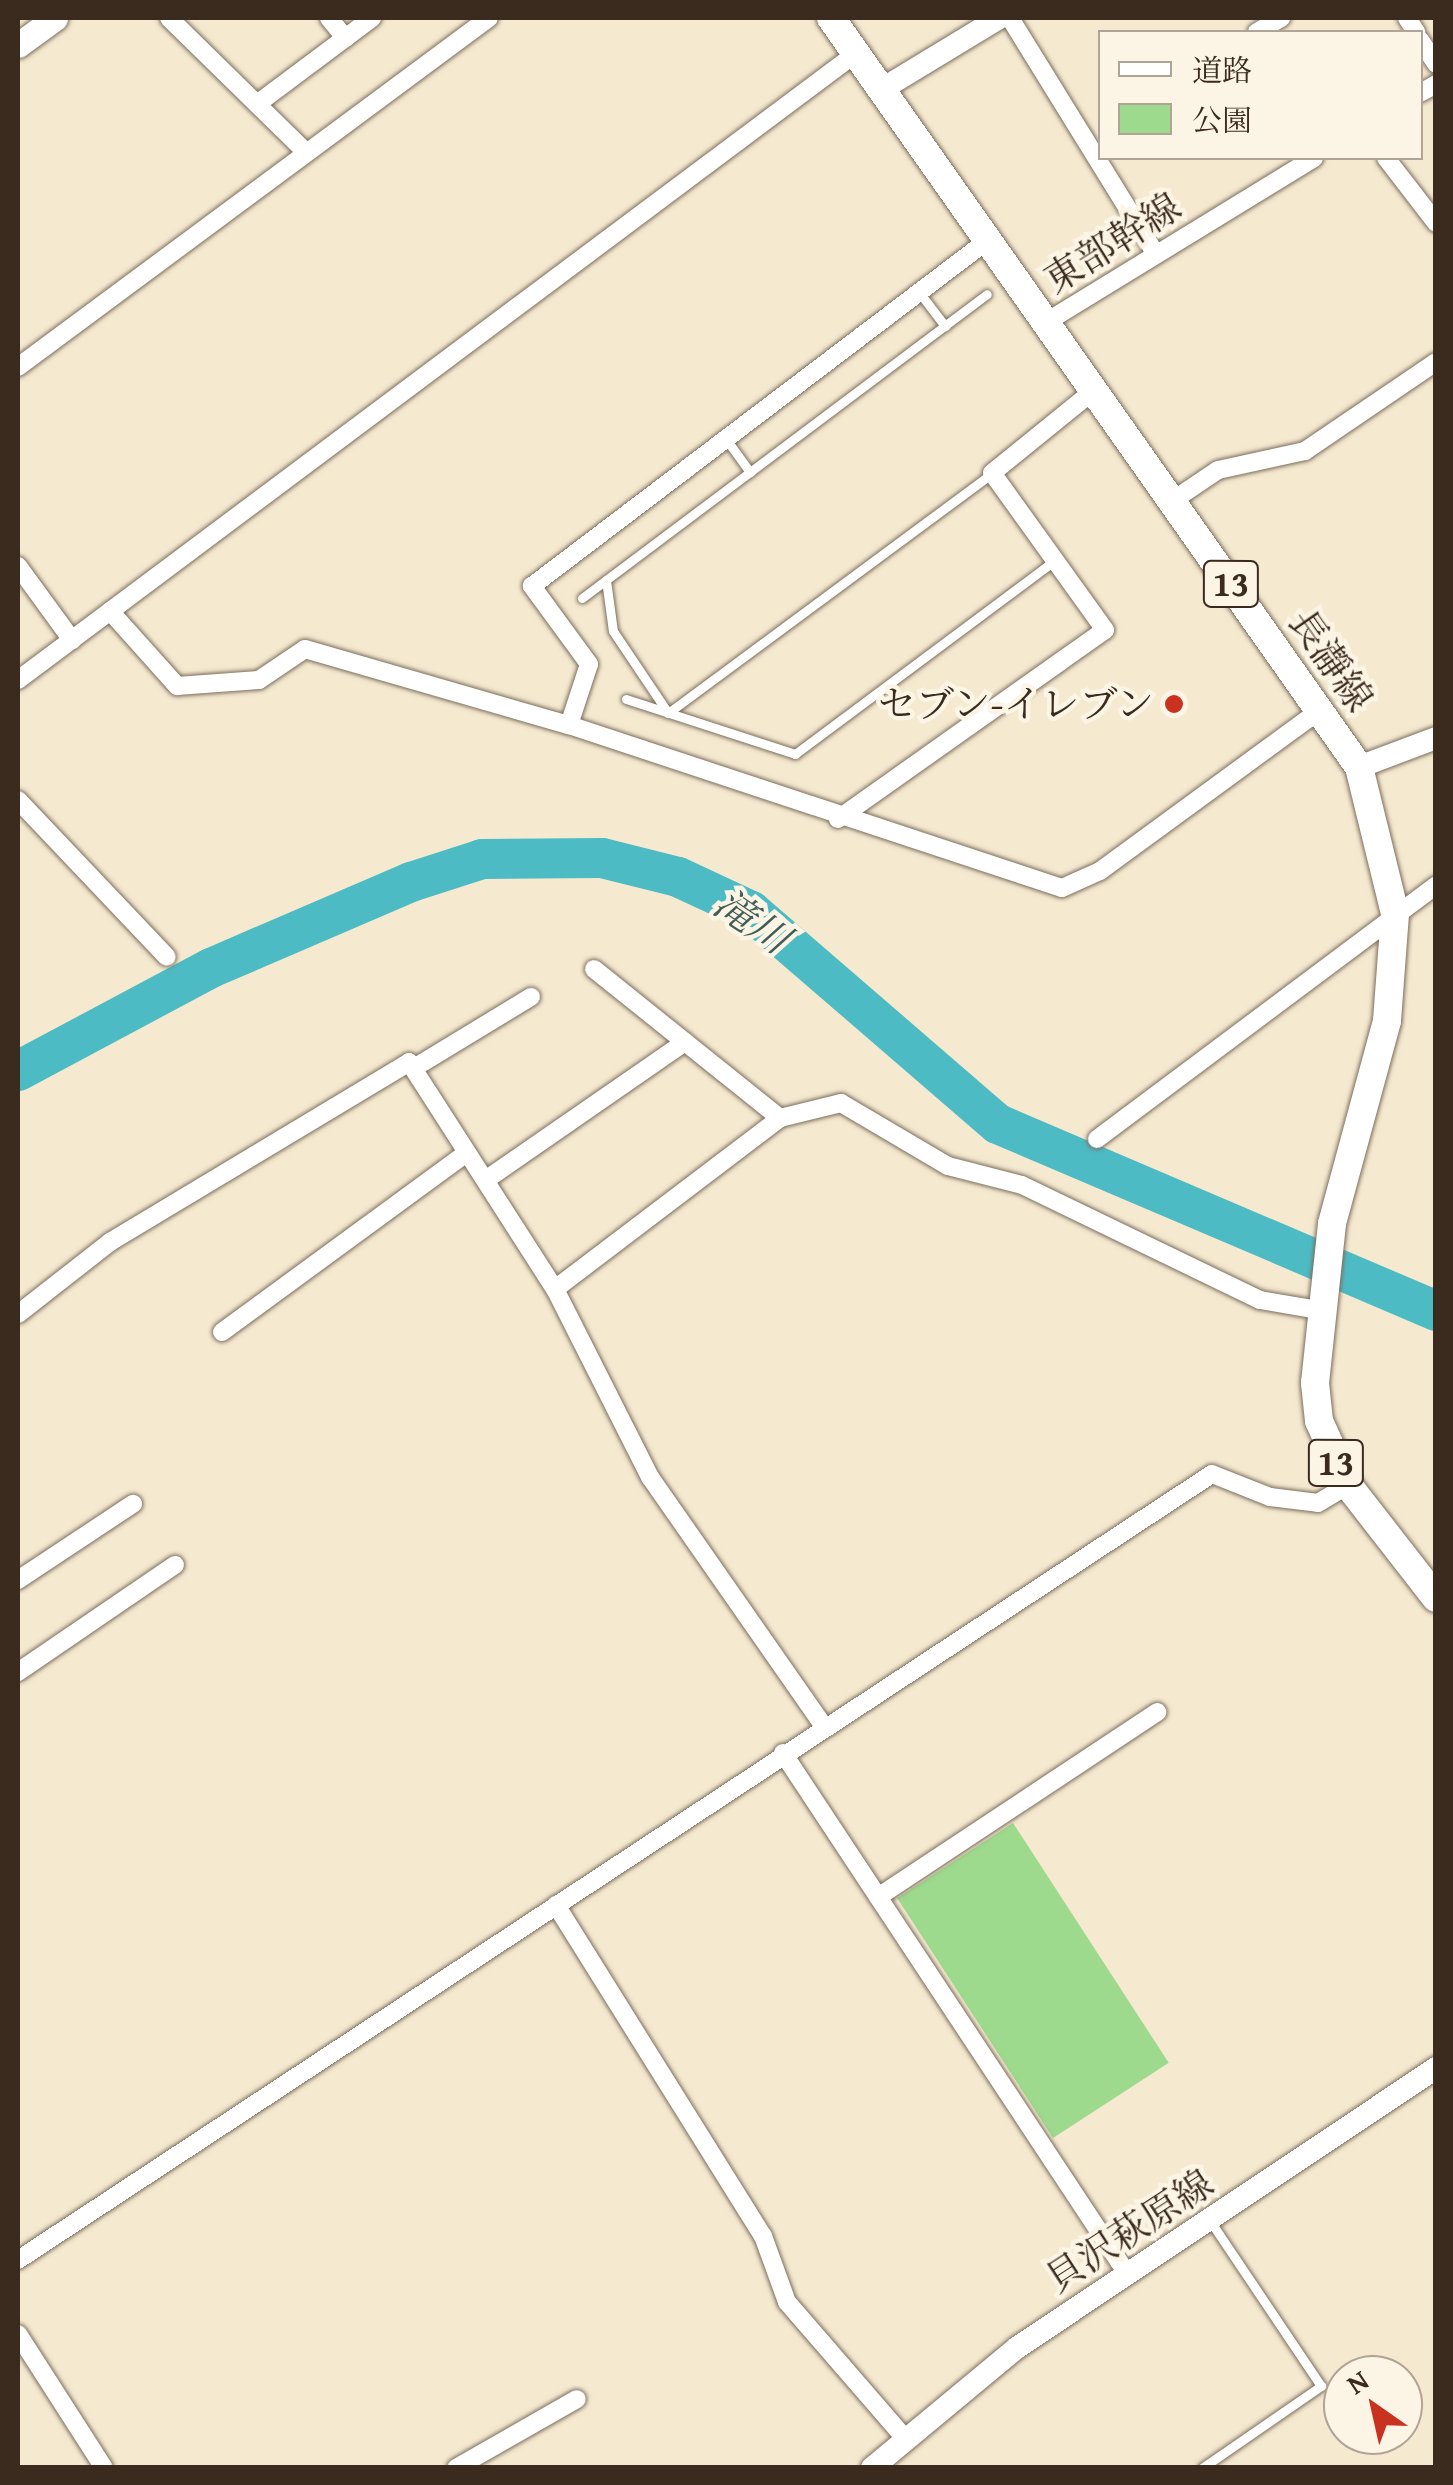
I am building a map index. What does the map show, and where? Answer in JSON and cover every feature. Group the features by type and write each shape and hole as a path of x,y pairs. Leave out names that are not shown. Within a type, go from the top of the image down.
{"main road":[{"path":"18,45 55,18"},
{"name":"長瀞線","path":"831,18 1359,766 1395,914 1387,1021 1332,1224 1319,1304"},
{"name":"13","path":"1319,1304 1319,1421 1348,1485 1436,1598"}],"street":[{"path":"169,18 306,152"},
{"path":"329,18 345,38"},
{"path":"257,104 372,18"},
{"path":"18,367 489,18"},
{"path":"879,91 999,18"},
{"path":"1010,18 1093,134"},
{"path":"18,680 855,54"},
{"path":"1107,160 1155,253"},
{"name":"東部幹線","path":"1048,321 1311,160"},
{"path":"1388,160 1436,224"},
{"path":"569,725 588,664 532,586 988,240"},
{"path":"1172,502 1218,470 1305,451 1436,362"},
{"path":"838,820 1105,630 992,473 1092,392"},
{"path":"18,566 72,640"},
{"path":"110,611 177,686 259,680 305,649 569,725 838,820 1045,886 1072,886 1320,710"},
{"path":"1359,766 1436,738"},
{"path":"18,800 166,957"},
{"path":"1097,1139 1436,885"},
{"path":"594,969 780,1118"},
{"path":"414,1068 531,997"},
{"path":"487,1179 685,1042"},
{"path":"18,1314 110,1242 403,1058 414,1068 556,1289 650,1477 823,1725"},
{"path":"556,1289 780,1118 841,1103 948,1166 1022,1185 1260,1300 1319,1304"},
{"path":"222,1332 467,1153"},
{"path":"18,2260 823,1725 1212,1474 1270,1497 1318,1503 1348,1485"},
{"path":"18,1580 134,1504"},
{"path":"18,1672 175,1565"},
{"path":"878,1898 1157,1712"},
{"path":"782,1753 1126,2272"},
{"path":"556,1905 763,2236 786,2302 905,2438"},
{"name":"貝沢萩原線","path":"872,2468 905,2438 1126,2272 1436,2068"},
{"path":"18,2334 104,2468"},
{"path":"456,2468 577,2399"}],"lane":[{"path":"919,292 945,326"},
{"path":"582,598 987,294"},
{"path":"726,440 750,472"},
{"path":"668,713 992,473"},
{"path":"626,699 795,754 1054,560"},
{"path":"606,580 613,631 668,713"},
{"path":"1202,2468 1321,2386 1210,2220"}],"green space":[{"path":"1013,1823 1169,2063 1053,2138 897,1898"}],"waterway":[{"name":"滝川","path":"18,1071 211,968 411,882 482,859 602,858 678,877 751,911 998,1124 1436,1311"}],"place":[{"name":"セブン-イレブン","path":"1174,704"}]}
